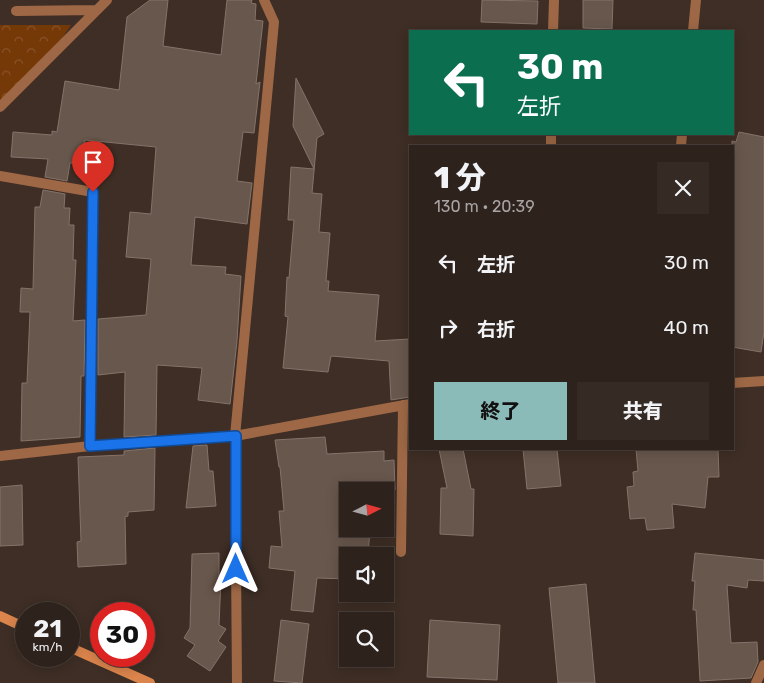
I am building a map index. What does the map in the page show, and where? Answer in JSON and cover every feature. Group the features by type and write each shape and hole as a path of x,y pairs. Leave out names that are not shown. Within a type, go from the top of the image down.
{"street":[{"path":"0,107 107,0"},
{"path":"237,683 236,436 274,22 264,0"},
{"path":"553,30 554,0"},
{"path":"692,30 696,0"},
{"path":"16,11 97,10"},
{"path":"0,176 93,192 90,446"},
{"path":"734,383 764,381"},
{"path":"0,456 90,446 236,436 406,404 402,552"},
{"path":"0,616 15,623"},
{"path":"80,652 150,683"},
{"path":"756,683 764,665"}],"green space":[{"path":"0,25 71,25 49,58 0,107"}],"building":[{"path":"150,0 168,0 163,46 221,55 227,0 252,0 251,3 256,4 255,20 263,21 256,84 260,82 254,133 243,132 237,181 252,183 247,224 195,217 191,265 226,267 225,274 241,276 237,341 230,404 198,400 202,368 157,365 156,435 124,437 125,372 98,375 98,319 146,315 151,259 126,257 130,212 151,214 156,147 85,140 84,147 79,146 76,163 70,163 67,181 45,177 48,159 11,157 13,132 52,135 52,131 57,132 65,81 119,90 127,17"},
{"path":"482,0 538,1 537,24 481,22"},
{"path":"583,0 613,0 612,29 583,28"},
{"path":"296,78 324,134 317,138 312,193 322,194 319,232 330,233 326,281 329,281 328,291 379,295 375,341 409,339 409,397 391,400 389,361 331,356 328,372 283,368 288,317 285,316 287,277 289,278 294,220 288,220 291,167 314,169 293,126"},
{"path":"739,132 764,137 764,332 761,352 734,347 734,145 732,145 732,141 736,142"},
{"path":"43,190 65,194 64,208 70,208 69,225 74,225 73,260 76,260 73,321 85,320 84,376 81,376 80,437 21,441 22,383 27,383 30,312 20,312 21,288 33,289 35,207 40,207"},
{"path":"325,437 327,454 384,451 384,461 394,460 395,490 394,482 339,482 339,538 369,538 369,547 339,547 339,579 317,578 313,612 291,610 295,571 269,568 271,546 282,547 279,511 284,511 280,467 275,440"},
{"path":"207,445 209,471 213,471 216,506 186,508 193,446"},
{"path":"155,448 154,510 128,512 128,516 125,517 126,564 78,567 77,542 81,541 78,457 124,455 124,451"},
{"path":"439,450 463,450 471,489 474,489 473,536 440,534 441,488 447,488"},
{"path":"523,450 557,450 561,486 527,489"},
{"path":"636,450 718,450 719,477 708,477 705,508 672,504 674,528 647,530 645,518 630,519 627,487 634,486 633,472 638,471"},
{"path":"22,485 23,545 0,546 0,487"},
{"path":"219,553 219,579 221,579 219,625 226,629 218,641 226,647 210,671 187,656 195,645 184,638 190,628 192,554"},
{"path":"695,553 764,560 764,581 748,580 747,588 727,585 731,643 757,642 758,662 751,678 700,681 696,610 693,610 695,581 692,581"},
{"path":"586,584 595,683 558,683 549,588"},
{"path":"281,620 309,624 302,683 274,681"},
{"path":"430,620 500,625 497,680 427,677"}],"route":[{"path":"93,192 90,446 236,436 236,569"}]}
